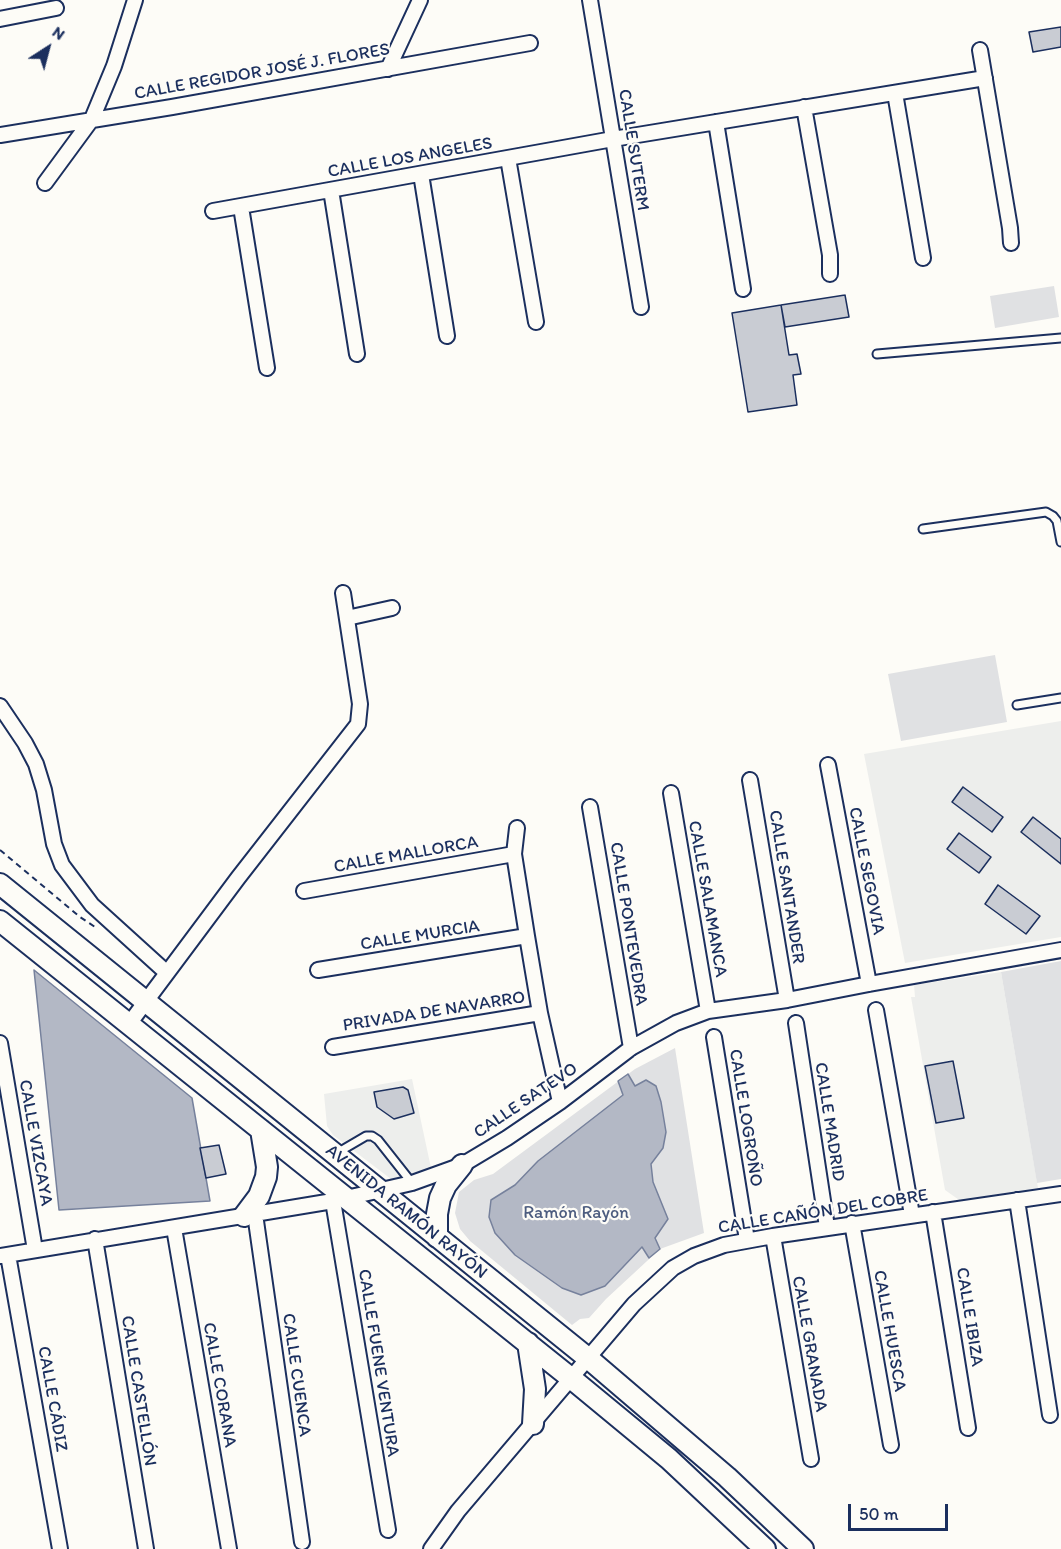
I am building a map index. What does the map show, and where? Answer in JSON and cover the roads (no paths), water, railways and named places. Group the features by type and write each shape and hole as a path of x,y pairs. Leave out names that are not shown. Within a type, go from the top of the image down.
{"main road":[{"name":"AVENIDA RAMÓN RAYÓN","path":"0,884 589,1359 727,1477 803,1549"},
{"name":"AVENIDA RAMÓN RAYÓN","path":"0,921 261,1130 340,1200 572,1379 669,1459 765,1549"},
{"path":"249,1215 267,1177 261,1130"},
{"path":"437,1237 440,1198 446,1185 462,1165"},
{"path":"528,1343 535,1389 533,1424"}],"street":[{"path":"45,183 92,119 121,46 135,0"},
{"path":"388,69 420,0"},
{"name":"CALLE SUTERM","path":"590,0 641,307"},
{"path":"0,19 56,8"},
{"name":"CALLE REGIDOR JOSÉ J. FLORES","path":"0,135 530,43"},
{"path":"980,50 1011,243"},
{"name":"CALLE LOS ANGELES","path":"213,211 613,139 985,78"},
{"path":"895,93 923,258"},
{"path":"804,108 830,255 830,274"},
{"path":"716,122 743,289"},
{"path":"508,158 536,322"},
{"path":"421,174 447,336"},
{"path":"330,190 357,354"},
{"path":"241,207 267,368"},
{"path":"129,1024 358,724 360,704 343,593"},
{"path":"347,618 392,608"},
{"path":"0,706 36,764 44,790 54,844 62,865 92,905 167,973"},
{"name":"CALLE SEGOVIA","path":"828,765 869,984"},
{"name":"CALLE SANTANDER","path":"750,780 787,1000"},
{"name":"CALLE SALAMANCA","path":"671,793 708,1011"},
{"name":"CALLE PONTEVEDRA","path":"590,807 631,1048"},
{"path":"517,828 514,854 540,1013 560,1102"},
{"name":"CALLE MALLORCA","path":"304,891 514,854"},
{"name":"CALLE MURCIA","path":"318,970 527,936"},
{"name":"CALLE SATEVO","path":"4,1255 382,1192 462,1165 560,1102 631,1048 676,1023 708,1011 787,1000 1061,950"},
{"path":"876,1010 912,1215"},
{"name":"PRIVADA DE NAVARRO","path":"333,1047 540,1013"},
{"name":"CALLE MADRID","path":"796,1023 827,1227"},
{"name":"CALLE LOGROÑO","path":"714,1037 747,1240"},
{"name":"CALLE VIZCAYA","path":"0,1042 35,1250"},
{"name":"CALLE CAÑÓN DEL COBRE","path":"431,1549 458,1511 634,1304 673,1268 712,1248 747,1240 1061,1194"},
{"name":"CALLE FUENE VENTURA","path":"340,1200 388,1530"},
{"path":"1017,1200 1050,1415"},
{"name":"CALLE IBIZA","path":"933,1212 968,1428"},
{"name":"CALLE CUENCA","path":"249,1215 302,1542"},
{"name":"CALLE HUESCA","path":"852,1223 891,1445"},
{"name":"CALLE CORANA","path":"174,1228 229,1549"},
{"name":"CALLE GRANADA","path":"773,1236 811,1459"},
{"name":"CALLE CASTELLÓN","path":"95,1239 146,1549"},
{"name":"CALLE CÁDIZ","path":"4,1255 60,1549"}],"lane":[{"path":"877,354 1061,338"},
{"path":"923,529 1046,512 1056,521 1061,542"},
{"path":"1017,705 1061,698"},
{"path":"335,1154 366,1136 372,1136 378,1140 412,1183"}],"park label":[{"name":"Ramón Rayón","path":"576,1213"}]}
